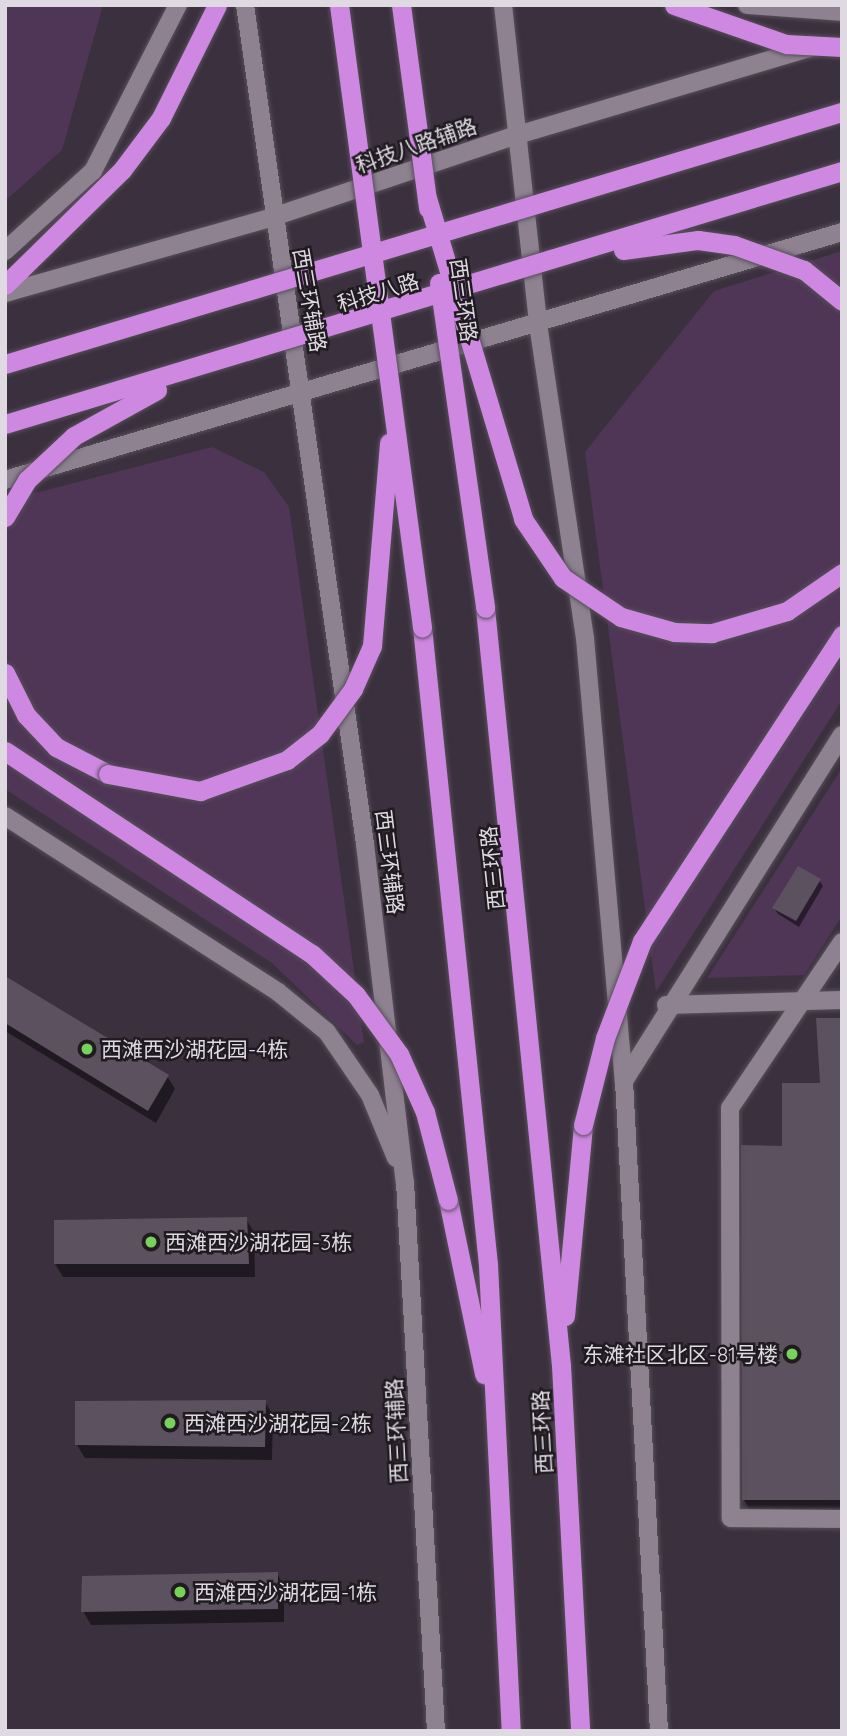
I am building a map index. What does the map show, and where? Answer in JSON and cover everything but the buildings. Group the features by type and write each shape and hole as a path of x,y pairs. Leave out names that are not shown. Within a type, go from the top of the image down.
{"highway":[{"path":"5,285 122,170 161,118 217,5"},
{"path":"339,5 422,627 488,1265 511,1731"},
{"name":"西三环路","path":"401,5 485,608 561,1365 580,1731"},
{"path":"674,5 786,44 842,47"},
{"name":"科技八路","path":"5,364 842,112"},
{"name":"科技八路","path":"5,424 186,374 842,171"},
{"path":"427,198 523,519 563,578 621,617 674,632 712,633 787,611 842,573"},
{"path":"567,258 698,240 734,245 804,270 842,301"},
{"path":"5,517 27,480 74,436 186,374"},
{"path":"5,673 26,715 57,747 108,774 200,791 287,760 320,734 353,689 372,646 391,400"},
{"path":"561,1365 583,1125 606,1038 642,941 842,635"},
{"path":"5,751 313,954 356,995 399,1054 425,1112 448,1200 497,1440"}],"main road":[{"path":"5,251 93,171 178,5"},
{"name":"西三环辅路","path":"245,5 273,217 302,394 405,1182 436,1731"},
{"path":"503,5 514,136 538,324 585,638 624,1081 659,1731"},
{"path":"747,5 842,12"},
{"name":"科技八路辅路","path":"5,293 273,217 514,136 842,38"},
{"path":"5,480 842,232"},
{"path":"624,1081 666,1005 842,735"},
{"path":"5,816 278,992 327,1032 370,1095 405,1182"},
{"path":"842,942 730,1108 731,1518 842,1518"},
{"path":"666,1005 842,1000"}],"shaded area":[{"path":"5,5 103,5 62,150 5,201"},
{"path":"842,251 842,700 656,992 585,452 714,291"},
{"path":"212,447 264,472 289,507 364,1042 357,1045 272,963 5,789 5,501"},
{"path":"842,768 842,916 804,975 707,978"}],"place":[{"name":"西滩西沙湖花园-4栋","path":"87,1049"},
{"name":"西滩西沙湖花园-3栋","path":"151,1242"},
{"name":"东滩社区北区-81号楼","path":"792,1354"},
{"name":"西滩西沙湖花园-2栋","path":"170,1423"},
{"name":"西滩西沙湖花园-1栋","path":"180,1592"}]}
